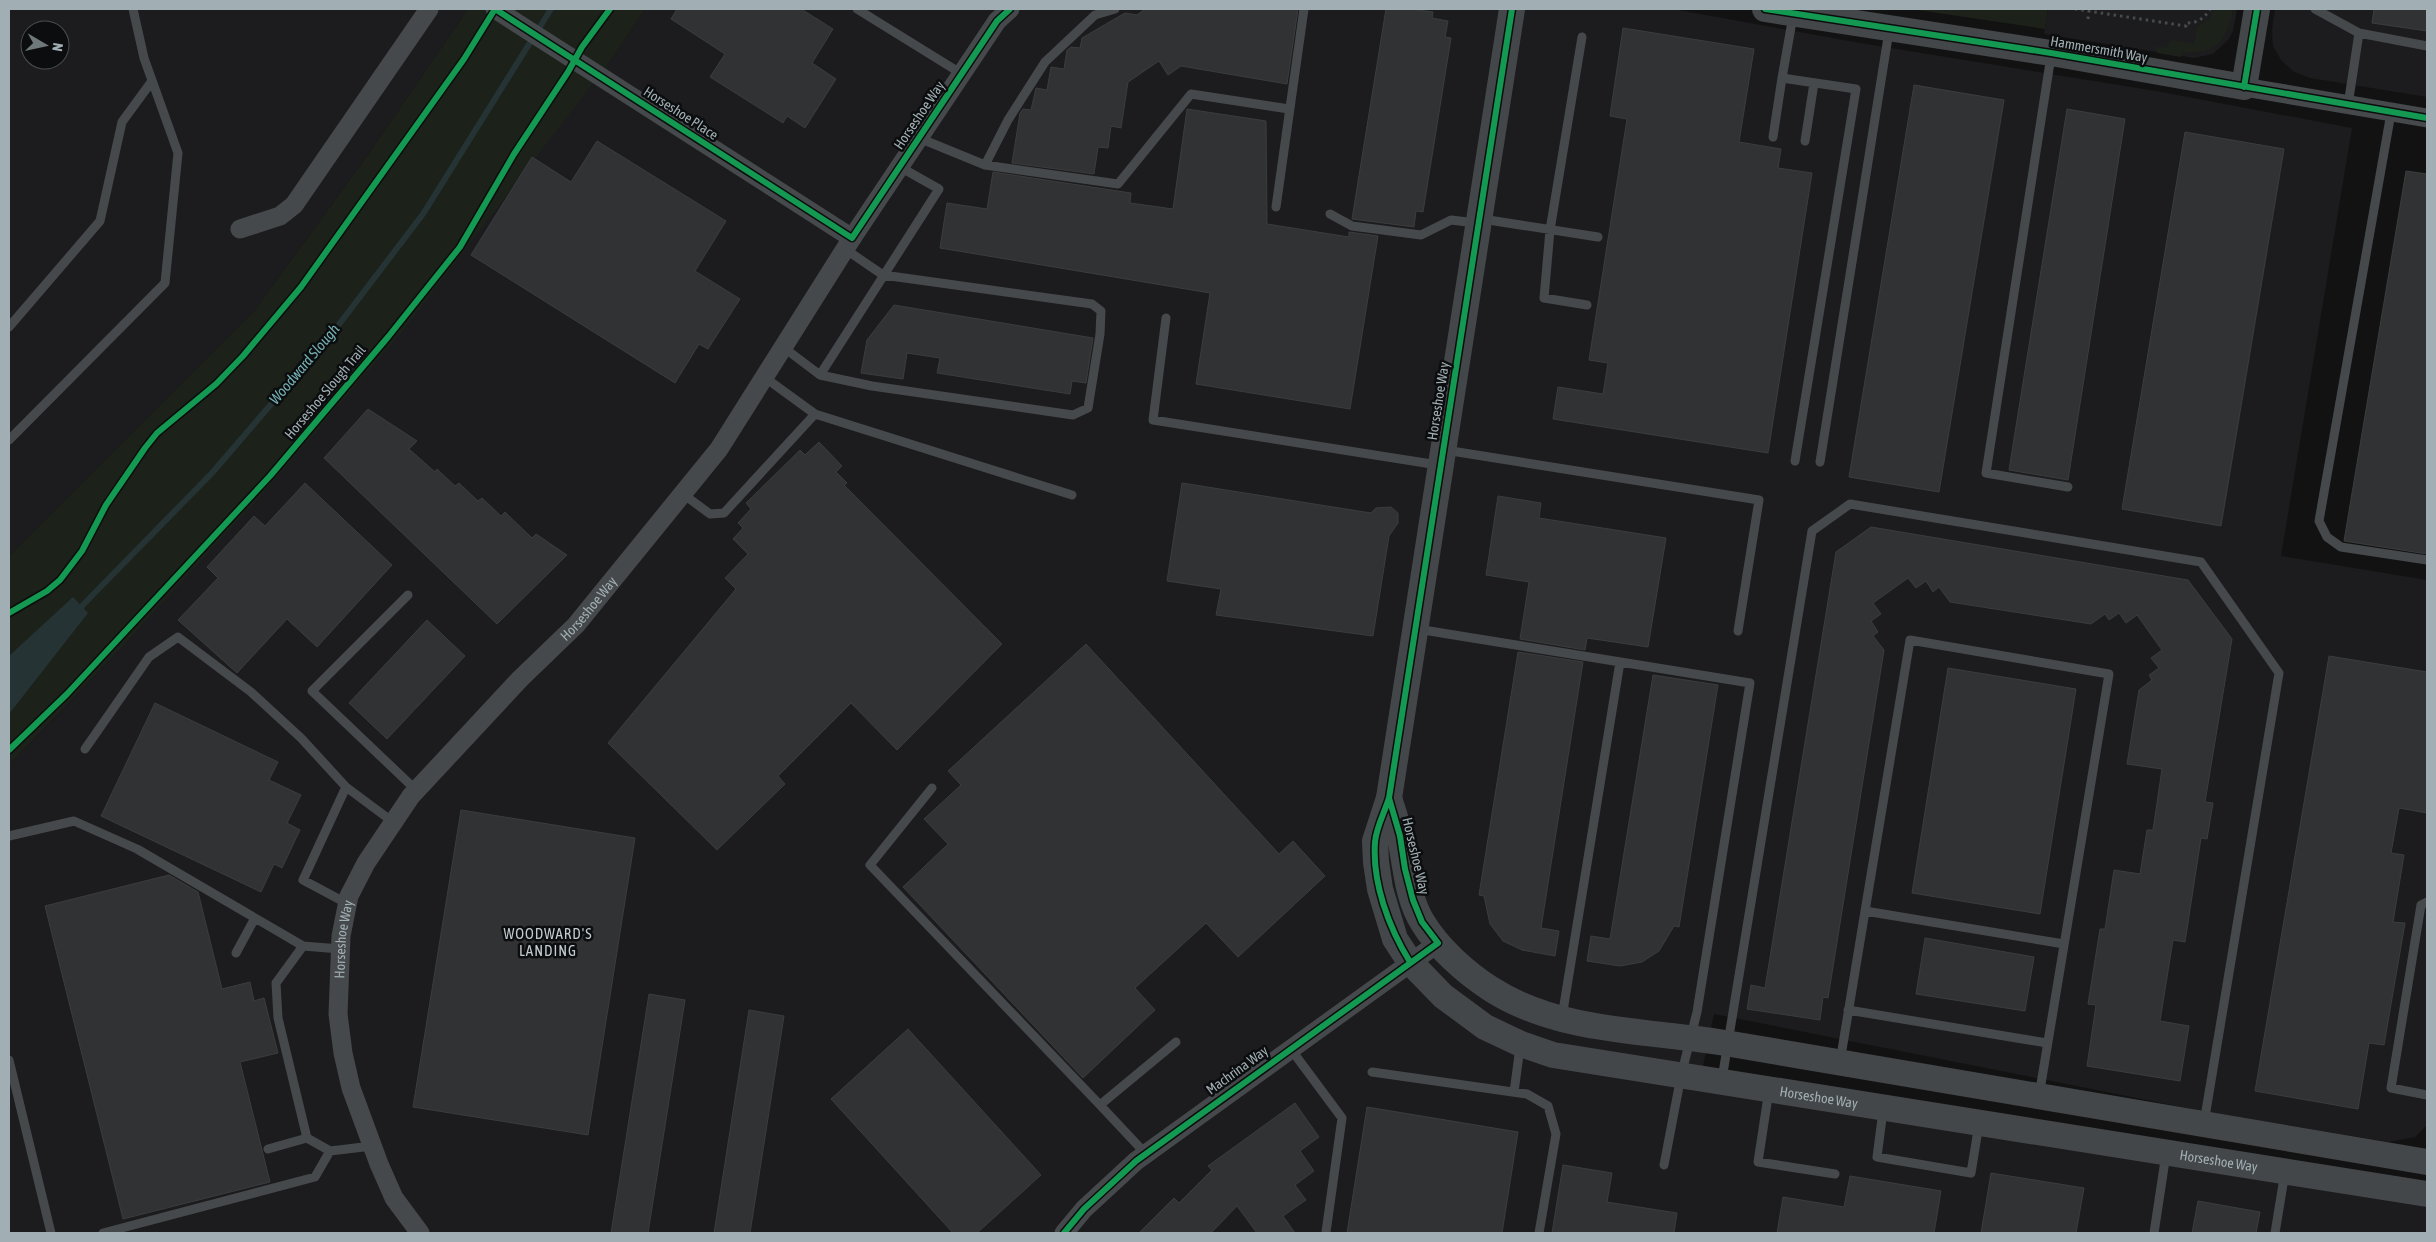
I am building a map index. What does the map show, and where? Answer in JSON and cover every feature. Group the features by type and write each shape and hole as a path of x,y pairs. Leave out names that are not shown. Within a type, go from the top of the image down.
{"street":[{"path":"240,229 280,216 294,205 429,9"},
{"name":"Horseshoe Place","path":"495,9 849,244"},
{"name":"Horseshoe Way","path":"420,1233 394,1198 372,1146 352,1088 343,1053 338,1014 340,949 349,896 366,863 416,790 520,679 576,625 719,449 849,244 919,138 998,21 1010,9"},
{"name":"Horseshoe Way","path":"1512,9 1389,798 1375,841 1380,889 1395,938 1410,962 1443,996 1485,1027 1520,1044 1553,1055 2427,1194"},
{"name":"Hammersmith Way","path":"1765,9 2052,53 2427,118"},
{"path":"2244,87 2257,9"},
{"name":"Horseshoe Way","path":"1389,798 1400,836 1404,870 1413,900 1422,922 1438,943 1466,970 1492,990 1562,1020 1727,1044 2038,1099 2427,1162"},
{"name":"Machrina Way","path":"1064,1233 1102,1190 1145,1153 1438,943"}],"lane":[{"path":"9,440 165,283 178,153 144,58 133,9"},
{"path":"858,9 962,74"},
{"path":"985,165 1008,120 1045,62 1094,15 1115,9"},
{"path":"1276,207 1304,9"},
{"path":"2315,9 2360,33 2427,46"},
{"path":"1773,137 1793,13"},
{"path":"1820,462 1889,28"},
{"path":"2348,105 2360,33"},
{"path":"1582,37 1550,230 1544,298 1587,305"},
{"path":"2052,53 1986,473 2068,487"},
{"path":"1782,78 1856,89 1795,461"},
{"path":"9,327 100,221 122,122 152,81"},
{"path":"1805,141 1814,83"},
{"path":"919,138 985,165 1118,184 1191,94 1289,109"},
{"path":"2391,113 2319,521 2327,537 2341,546 2427,560"},
{"path":"820,375 938,189 900,167"},
{"path":"1330,214 1352,226 1421,235 1451,220 1479,221 1598,238"},
{"path":"783,347 820,375 872,386 1073,415 1088,408 1100,334 1101,312 1092,304 883,275 849,244"},
{"path":"1166,318 1153,420 1759,500 1738,631"},
{"path":"764,377 816,414 1072,495"},
{"path":"682,494 710,514 724,513 816,414"},
{"path":"1721,1082 1812,531 1850,504 2201,562 2279,673 2204,1125"},
{"path":"408,595 312,691 416,790"},
{"path":"1415,629 1750,683 1698,1012 1681,1076 1664,1165"},
{"path":"85,749 149,657 178,637 251,692 300,738 346,787 393,822"},
{"path":"1839,1065 1910,640 2090,670 2108,674 2038,1099"},
{"path":"1562,1020 1620,662"},
{"path":"346,787 304,880 348,904"},
{"path":"932,788 870,865 1145,1153"},
{"path":"9,836 74,821 137,849 303,946 340,949"},
{"path":"2427,902 2421,905 2391,1088 2427,1095"},
{"path":"1865,911 2064,944"},
{"path":"236,952 255,918"},
{"path":"303,946 276,983 278,1018 307,1138"},
{"path":"1848,1010 2047,1043"},
{"path":"1100,1105 1176,1042"},
{"path":"1514,1092 1520,1044"},
{"path":"1290,1048 1342,1118 1326,1232"},
{"path":"9,1060 51,1233"},
{"path":"1372,1072 1527,1094 1548,1106 1556,1134 1539,1233"},
{"path":"1769,1090 1758,1162 1835,1174"},
{"path":"1883,1108 1877,1157 1971,1172 1979,1123"},
{"path":"268,1149 307,1138 330,1150 372,1146"},
{"path":"102,1233 315,1177 330,1150"},
{"path":"2154,1233 2167,1153"},
{"path":"2275,1233 2285,1172"}],"path":[{"path":"2075,9 2186,26 2186,23 2196,23 2201,20 2210,9"},
{"path":"2088,19 2089,11"}],"shaded area":[{"path":"9,9 468,9 367,156 254,311 9,556"},
{"path":"468,9 645,9 613,57 402,332 265,491 109,661 9,765 9,556 254,311 367,156"},
{"path":"645,9 1673,9 1860,43 2156,91 2352,128 2281,556 2427,580 2427,1125 2415,1137 2388,1142 2202,1111 1714,1014 1698,1090 2427,1207 2427,1233 9,1233 9,765 109,661 613,57"},
{"path":"1911,9 2048,9 2045,29"},
{"path":"2048,9 2237,9 2233,31 2228,40 2213,54 2194,58 2044,34"},
{"path":"2213,9 2233,9 2228,29 2218,43 2203,51 2193,53 2182,52 2181,57 2157,53 2155,46 2165,48 2172,40 2194,44 2197,27 2210,19"},
{"path":"2275,9 2427,9 2427,97 2310,78 2294,72 2281,60 2273,46 2272,29"},
{"path":"73,597 88,613 9,714 9,656"}],"building":[{"path":"677,9 801,9 833,29 812,63 836,79 805,128 787,116 783,123 710,77 725,54 671,19"},
{"path":"1145,9 1298,9 1287,84 1181,66 1168,75 1159,61 1128,82 1121,128 1111,126 1108,148 1098,147 1094,174 1012,163 1020,113 1023,109 1031,110 1036,88 1047,90 1051,67 1064,69 1067,50 1071,47 1080,48 1082,38 1125,13 1137,15"},
{"path":"1386,9 1411,9 1433,12 1432,18 1448,21 1445,37 1451,38 1423,212 1416,211 1414,227 1352,219"},
{"path":"2374,9 2427,9 2427,31 2372,23"},
{"path":"1623,28 1754,49 1739,142 1781,149 1778,168 1812,173 1768,453 1553,419 1558,387 1603,394 1608,363 1589,360 1627,119 1610,116"},
{"path":"1914,85 2004,100 1939,492 1849,477"},
{"path":"1187,109 1266,121 1267,224 1349,237 1349,232 1378,236 1350,409 1196,384 1210,293 940,248 947,203 987,209 993,172 1131,193 1130,203 1173,209"},
{"path":"2067,109 2125,119 2068,480 2009,470"},
{"path":"2185,132 2284,149 2221,526 2122,509"},
{"path":"597,141 726,221 695,271 740,299 708,349 699,344 675,383 471,255 532,157 571,182"},
{"path":"2406,171 2427,174 2427,554 2344,541"},
{"path":"894,305 1093,338 1086,383 1072,381 1070,394 937,373 940,358 907,353 903,379 861,373 867,340"},
{"path":"368,409 417,441 409,449 435,472 437,469 455,486 459,483 478,501 482,498 501,516 505,512 532,538 536,534 567,555 497,624 324,458"},
{"path":"819,442 842,466 836,472 847,483 844,485 1002,644 897,750 851,703 778,776 785,784 717,850 608,743 736,589 725,578 748,554 733,539 743,528 738,523 751,509 746,503 800,450 805,455"},
{"path":"305,483 392,565 317,647 287,619 237,673 178,620 218,578 207,567 254,516 265,526"},
{"path":"1182,483 1371,513 1376,508 1391,507 1398,513 1398,523 1389,536 1373,636 1216,615 1221,589 1167,581"},
{"path":"1498,496 1541,503 1539,518 1666,538 1648,647 1587,638 1585,650 1520,639 1529,582 1486,575"},
{"path":"1871,527 2188,580 2232,639 2205,802 2213,803 2207,839 2201,838 2185,942 2173,940 2160,1021 2189,1026 2180,1081 2087,1066 2096,1005 2088,1004 2100,929 2105,929 2114,870 2140,874 2147,830 2153,830 2162,769 2127,764 2139,690 2152,680 2149,675 2159,668 2151,658 2162,650 2137,615 2126,623 2119,613 2109,620 2105,614 2091,624 1950,602 1939,587 1933,592 1926,581 1916,588 1908,578 1873,603 1881,614 1871,621 1878,632 1873,636 1884,650 1828,998 1823,997 1820,1020 1747,1009 1751,985 1765,988 1836,552"},
{"path":"427,620 465,656 387,739 349,703"},
{"path":"1086,644 1279,854 1293,841 1325,876 1238,957 1206,923 1135,988 1155,1010 1083,1078 903,887 948,844 924,819 961,785 948,771"},
{"path":"1518,652 1583,662 1541,928 1559,931 1555,956 1522,950 1503,941 1490,924 1484,896 1479,895"},
{"path":"2329,656 2427,672 2427,813 2399,808 2391,853 2404,855 2393,922 2405,923 2384,1045 2369,1043 2358,1109 2255,1091"},
{"path":"1948,668 2076,689 2040,914 1912,893"},
{"path":"1653,675 1718,685 1679,927 1674,926 1659,951 1642,962 1620,966 1587,961 1591,936 1610,939"},
{"path":"155,703 278,762 269,780 301,795 287,823 300,830 282,868 274,864 261,892 101,816"},
{"path":"461,810 635,838 588,1135 413,1107"},
{"path":"169,875 198,892 222,989 250,982 254,1001 264,998 278,1053 240,1062 270,1182 123,1219 45,906"},
{"path":"1925,938 2034,957 2025,1011 1916,994"},
{"path":"649,994 685,1000 648,1233 611,1233"},
{"path":"749,1010 784,1016 750,1233 714,1233"},
{"path":"908,1029 1041,1175 977,1233 953,1233 831,1099"},
{"path":"1295,1103 1319,1137 1300,1151 1314,1171 1295,1185 1306,1200 1283,1216 1295,1233 1257,1233 1237,1206 1211,1233 1139,1233 1174,1198 1179,1203 1212,1170 1208,1166"},
{"path":"1367,1107 1518,1132 1502,1233 1347,1233"},
{"path":"1563,1165 1612,1173 1607,1202 1677,1213 1674,1233 1552,1233"},
{"path":"1991,1173 2084,1188 2076,1233 1981,1233"},
{"path":"1850,1176 1941,1191 1934,1233 1777,1233 1783,1197 1844,1207"},
{"path":"2198,1201 2260,1212 2256,1233 2192,1233"}],"waterway":[{"name":"Woodward Slough","path":"77,611 212,473 334,331 423,214 551,9"}],"cycle path":[{"path":"495,9 852,238 997,21 1010,9"},
{"path":"9,613 47,591 60,580 82,551 106,505 157,433 216,384 243,356 301,287 464,59 495,9"},
{"name":"Horseshoe Slough Trail","path":"9,750 67,694 270,476 388,337 460,247 514,154 568,72 582,47 610,9"},
{"path":"1410,962 1395,935 1379,889 1376,873 1375,842 1389,798 1512,9"},
{"path":"1765,9 2051,53 2427,118"},
{"path":"2244,87 2257,9"},
{"path":"1064,1233 1084,1209 1136,1161 1438,943 1422,922 1413,900 1405,869 1400,836 1389,798"}],"district":[{"name":"WOODWARD'S LANDING","path":"548,942"}]}
